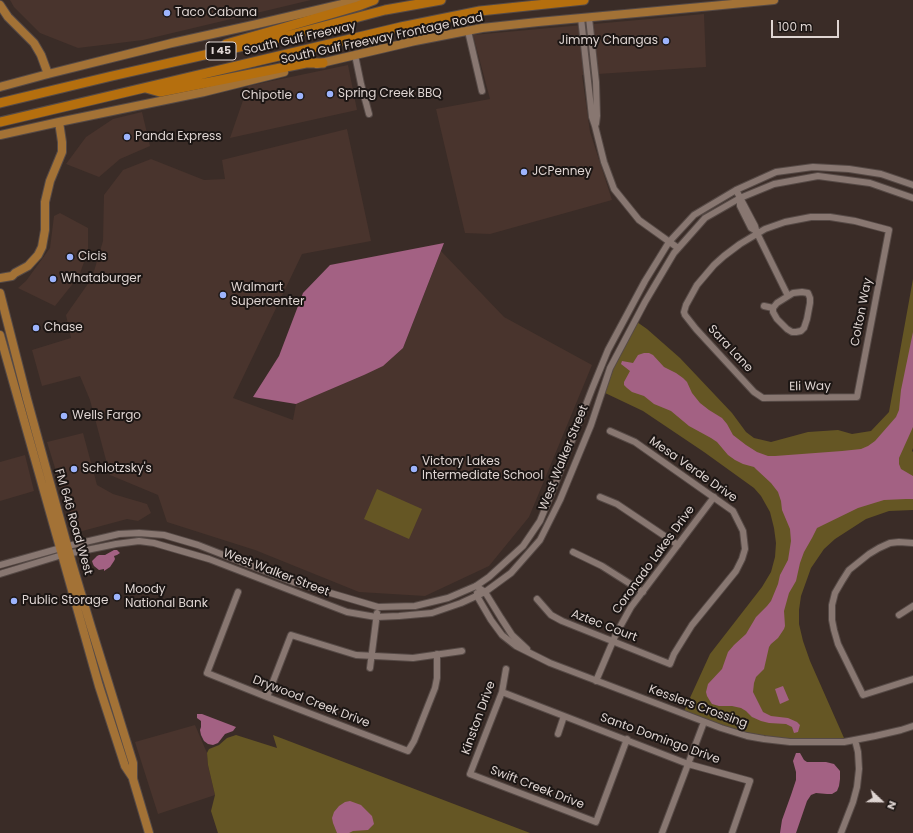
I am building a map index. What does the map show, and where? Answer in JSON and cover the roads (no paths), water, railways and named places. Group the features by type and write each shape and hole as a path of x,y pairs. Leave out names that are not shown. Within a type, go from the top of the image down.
{"highway":[{"path":"152,67 198,51 279,29 374,0"},
{"name":"South Gulf Freeway","path":"0,103 279,38 385,10 441,0"},
{"name":"South Gulf Freeway","path":"0,122 401,28 480,11 584,0"},
{"path":"145,88 160,92 306,62 323,63"}],"main road":[{"path":"0,87 165,45 253,26 359,0"},
{"name":"South Gulf Freeway Frontage Road","path":"0,135 204,92 281,72 415,41 482,28 774,0"},
{"path":"0,5 8,17 34,43 41,55 48,74"},
{"path":"0,278 12,276 28,266 38,255 42,247 45,230 45,202 50,181 62,152 59,122"},
{"path":"0,274 11,271 15,273"},
{"name":"FM 646 Road West","path":"0,293 1,302 27,399 95,672 117,744 125,766 133,779 149,833"},
{"name":"FM 646 Road West","path":"0,335 65,550"}],"street":[{"path":"585,18 592,117 604,162 614,189 639,220 678,248"},
{"path":"468,31 482,91"},
{"path":"356,55 361,84 369,114"},
{"name":"West Walker Street","path":"0,565 65,550 119,534 139,533 164,535 198,545 293,582 378,607 415,606 448,598 476,586 489,577 523,546 540,521 608,350 645,281 669,242 694,215 736,190 776,172 812,167 849,169 881,174 913,185"},
{"path":"870,182 881,174"},
{"name":"West Walker Street","path":"0,574 65,550 140,541 154,543 209,559 347,612 376,617 432,613 461,603 485,592 511,573 540,540 560,500 591,425 610,368 645,302 674,252 706,218 740,198 774,184 818,176 870,182 913,198"},
{"path":"736,190 755,226 788,296"},
{"name":"Colton Way","path":"757,232 785,222 811,217 830,217 855,221 889,230 857,397"},
{"name":"Sara Lane","path":"757,232 714,265 694,290 684,312 698,332 754,392 763,398"},
{"path":"809,290 810,308 806,324 801,331 792,332 787,329 774,315 773,308 777,303 788,296 793,293 809,290"},
{"path":"764,306 773,308"},
{"name":"Eli Way","path":"763,398 857,397"},
{"name":"Mesa Verde Drive","path":"610,431 635,442 733,511 743,531 746,549 736,571 692,625 674,654 670,664"},
{"path":"600,497 617,504 678,545"},
{"name":"Coronado Lakes Drive","path":"596,681 616,634 631,607 714,497"},
{"path":"913,543 890,543 874,551 849,570 835,593 832,605 832,620 838,644 864,695 913,679"},
{"path":"572,552 602,566 642,592"},
{"name":"Kesslers Crossing","path":"476,586 485,592 512,635 531,653"},
{"name":"Kesslers Crossing","path":"476,586 477,596 491,620 502,635 516,646 550,663 596,681 704,722 747,736 790,742 844,742 913,726"},
{"name":"Drywood Creek Drive","path":"238,592 207,673 408,751 414,741 435,688 437,678 437,654"},
{"name":"Aztec Court","path":"537,599 551,615 562,621 670,664"},
{"path":"898,615 913,606"},
{"path":"370,668 378,607"},
{"path":"267,697 291,635 356,655 413,658 462,651"},
{"name":"Kinston Drive","path":"470,774 502,692 506,669"},
{"name":"Santo Domingo Drive","path":"502,692 627,739 688,764 750,781 732,833"},
{"path":"558,734 564,716"},
{"path":"662,833 704,722"},
{"name":"Swift Creek Drive","path":"470,774 596,822 627,739"},
{"path":"841,833 857,787 860,769 855,740"}],"place":[{"name":"Taco Cabana","path":"167,13"},
{"name":"Jimmy Changas","path":"666,41"},
{"name":"Spring Creek BBQ","path":"330,94"},
{"name":"Chipotle","path":"300,96"},
{"name":"Panda Express","path":"127,137"},
{"name":"JCPenney","path":"524,172"},
{"name":"Cicis","path":"70,257"},
{"name":"Whataburger","path":"53,279"},
{"name":"Walmart Supercenter","path":"223,295"},
{"name":"Chase","path":"36,328"},
{"name":"Wells Fargo","path":"64,416"},
{"name":"Schlotzsky's","path":"74,469"},
{"name":"Victory Lakes Intermediate School","path":"414,469"},
{"name":"Moody National Bank","path":"117,597"},
{"name":"Public Storage","path":"14,601"}]}
